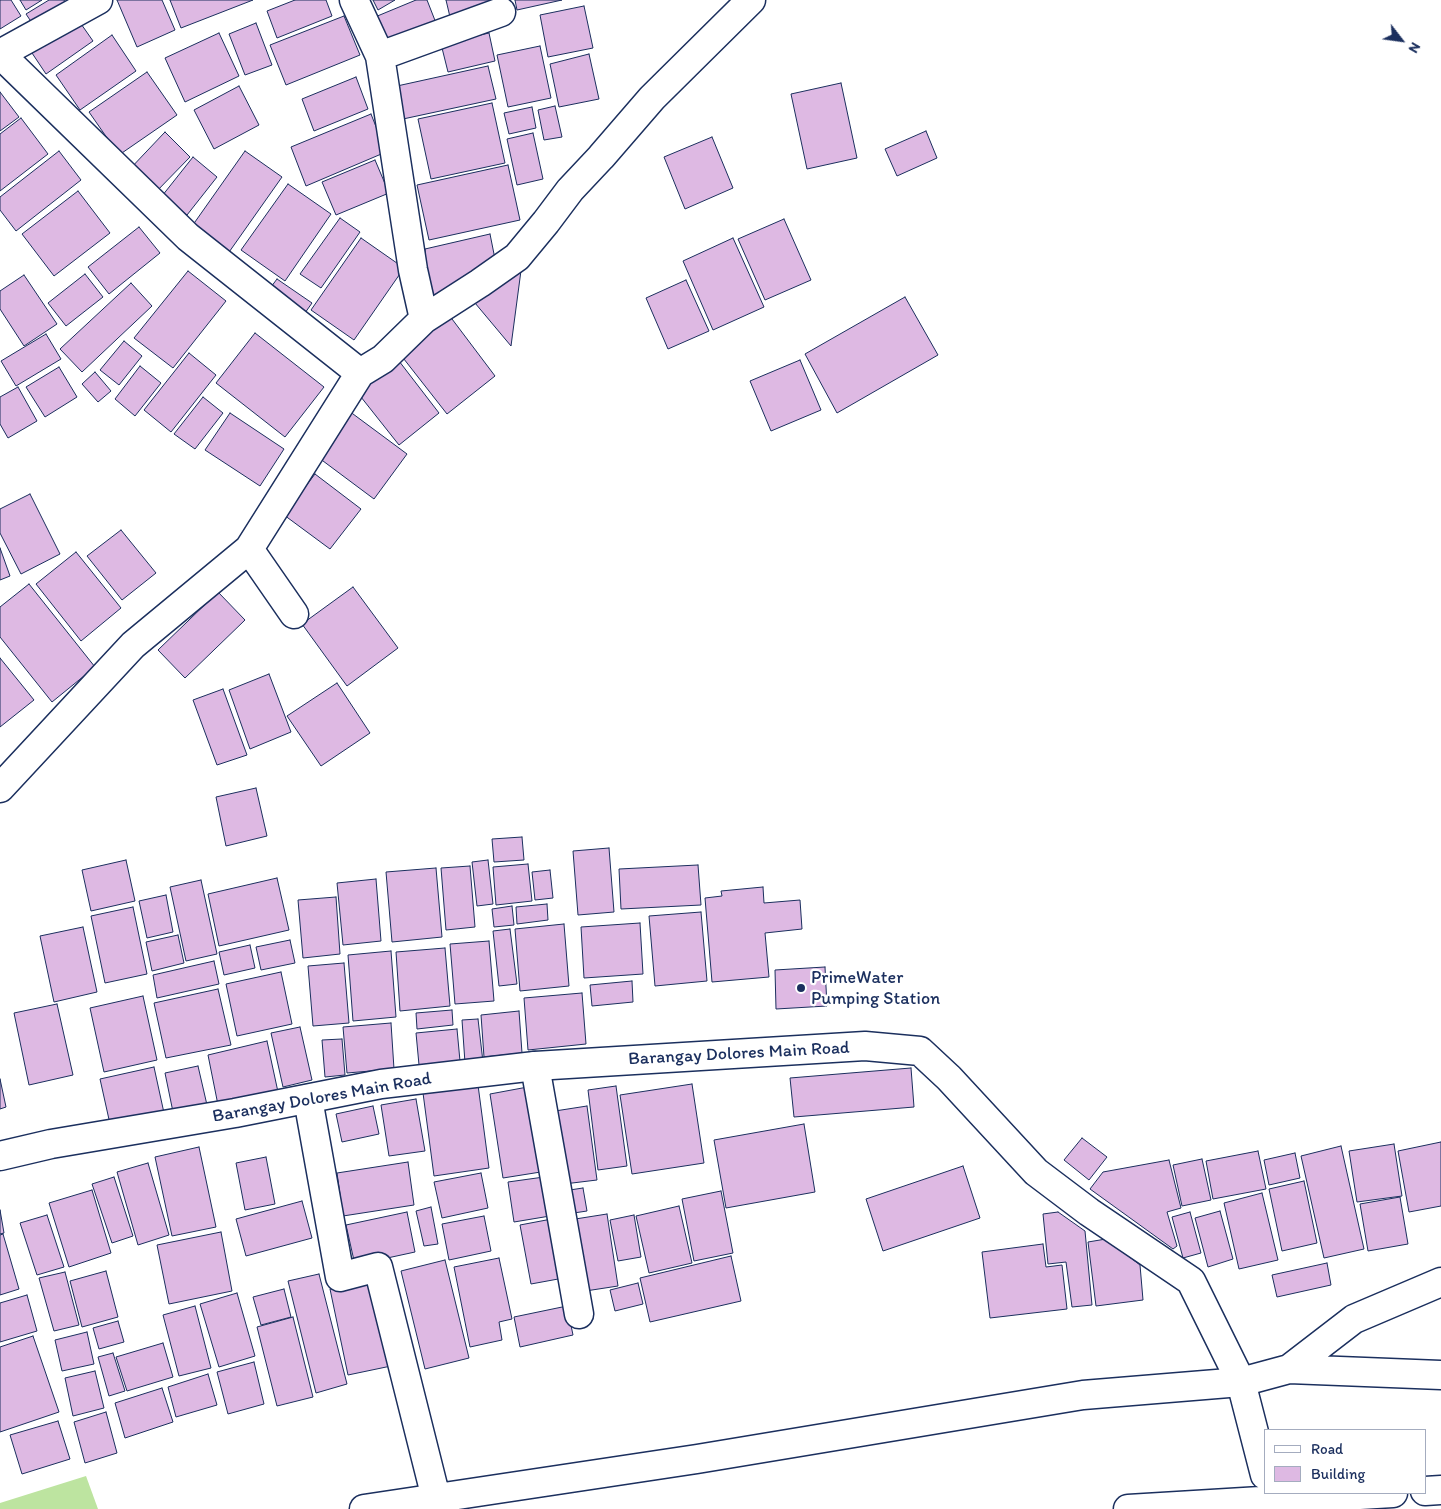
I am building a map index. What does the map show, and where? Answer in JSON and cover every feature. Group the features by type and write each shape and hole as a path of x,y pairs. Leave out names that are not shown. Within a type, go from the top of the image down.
{"street":[{"path":"98,0 2,57 188,237 360,373"},
{"path":"354,0 380,56 413,270 424,319"},
{"path":"0,788 133,645 249,549 360,373 383,359 424,319 517,257 570,190 652,98 751,0"},
{"path":"380,56 500,12"},
{"path":"249,549 294,614"},
{"name":"Barangay Dolores Main Road","path":"0,1156 51,1144 226,1115 381,1084 535,1066 865,1046 920,1051 949,1078 1036,1172 1089,1212 1191,1281 1241,1382 1264,1470"},
{"path":"535,1066 579,1314"},
{"path":"308,1099 340,1277 378,1267 436,1498"},
{"path":"1289,1369 1354,1319 1441,1282"},
{"path":"364,1509 697,1460 1083,1394 1241,1382 1289,1369 1441,1375"},
{"path":"1426,1491 1441,1490"},
{"path":"1128,1509 1271,1497 1362,1494"}],"green space":[{"path":"86,1476 98,1509 0,1509 0,1503"}],"building":[{"path":"0,0 11,0 21,16 0,29"},
{"path":"20,0 42,0 26,10"},
{"path":"49,0 64,0 67,5 34,26 26,14"},
{"path":"117,0 162,0 175,30 137,47"},
{"path":"170,0 253,0 181,28"},
{"path":"295,0 326,0 332,16 277,38 267,11"},
{"path":"373,0 395,0 378,10"},
{"path":"416,0 427,0 436,23 386,44 375,17"},
{"path":"446,0 499,0 450,17"},
{"path":"515,0 562,0 517,10"},
{"path":"584,6 593,48 548,57 540,15"},
{"path":"344,16 360,55 286,85 270,45"},
{"path":"79,21 93,41 46,74 32,53"},
{"path":"256,23 272,65 245,75 229,34"},
{"path":"219,33 239,76 185,102 165,58"},
{"path":"489,33 495,61 448,72 441,44"},
{"path":"112,35 136,71 80,110 56,75"},
{"path":"540,46 551,98 508,107 497,55"},
{"path":"589,54 599,99 559,107 550,64"},
{"path":"488,66 496,99 403,119 397,86"},
{"path":"147,72 177,115 119,155 89,112"},
{"path":"356,77 368,109 314,131 302,99"},
{"path":"841,83 857,158 807,169 791,94"},
{"path":"239,86 259,125 214,149 194,110"},
{"path":"0,92 19,117 0,131"},
{"path":"492,103 505,163 431,179 418,119"},
{"path":"555,106 562,137 544,140 538,110"},
{"path":"532,107 536,128 509,134 504,113"},
{"path":"371,114 386,152 306,186 291,147"},
{"path":"21,118 48,154 0,191 0,134"},
{"path":"926,131 937,158 897,176 885,149"},
{"path":"165,132 190,157 153,195 128,171"},
{"path":"533,133 543,179 517,185 507,139"},
{"path":"712,137 733,188 685,209 664,157"},
{"path":"59,151 81,180 16,231 0,210 0,197"},
{"path":"245,151 282,177 227,255 190,229"},
{"path":"193,157 217,177 187,215 162,196"},
{"path":"375,160 389,193 336,215 322,182"},
{"path":"508,165 520,220 429,240 417,185"},
{"path":"288,184 331,214 285,281 241,250"},
{"path":"78,191 110,233 54,276 22,234"},
{"path":"340,218 360,232 321,288 300,274"},
{"path":"784,219 811,280 765,300 738,239"},
{"path":"139,227 160,253 109,294 88,267"},
{"path":"490,234 496,264 428,298 425,249"},
{"path":"361,238 404,268 354,340 311,310"},
{"path":"733,238 764,307 713,330 683,261"},
{"path":"522,263 511,346 475,303"},
{"path":"188,271 226,301 173,368 134,338"},
{"path":"85,274 103,297 66,326 48,303"},
{"path":"24,275 57,324 24,346 0,309 0,291"},
{"path":"277,279 312,303 300,320 265,295"},
{"path":"686,280 709,331 668,349 646,298"},
{"path":"131,283 152,306 82,372 60,349"},
{"path":"905,297 938,355 837,413 805,354"},
{"path":"449,315 495,376 447,414 400,354"},
{"path":"255,333 324,387 285,437 216,383"},
{"path":"46,334 61,359 16,386 1,361"},
{"path":"124,341 142,356 119,385 100,370"},
{"path":"189,353 216,375 171,432 144,410"},
{"path":"800,360 821,410 771,431 750,381"},
{"path":"399,361 439,413 399,445 357,392"},
{"path":"140,366 161,383 135,416 115,399"},
{"path":"59,367 77,397 45,417 26,387"},
{"path":"95,372 111,391 98,402 82,384"},
{"path":"18,387 37,421 8,438 0,424 0,397"},
{"path":"203,397 223,413 195,449 174,434"},
{"path":"345,408 407,454 374,499 311,452"},
{"path":"230,413 284,449 260,486 205,450"},
{"path":"315,474 361,509 330,549 284,515"},
{"path":"30,494 60,554 21,574 0,533 0,509"},
{"path":"121,530 156,573 122,600 87,556"},
{"path":"0,548 10,576 0,580"},
{"path":"76,552 121,608 81,641 36,584"},
{"path":"29,584 95,667 52,702 0,637 0,607"},
{"path":"353,587 398,648 347,686 302,624"},
{"path":"218,592 245,620 185,678 158,650"},
{"path":"0,658 34,700 0,727"},
{"path":"269,674 291,732 250,749 229,690"},
{"path":"337,683 370,733 321,766 287,716"},
{"path":"223,689 247,755 217,765 193,700"},
{"path":"256,788 267,836 226,846 216,797"},
{"path":"522,837 524,860 494,862 492,839"},
{"path":"609,848 614,912 578,915 573,851"},
{"path":"126,860 135,901 91,911 82,870"},
{"path":"488,860 493,904 477,906 472,862"},
{"path":"528,864 532,901 496,905 493,867"},
{"path":"698,865 701,905 621,909 619,869"},
{"path":"470,866 475,927 446,930 441,868"},
{"path":"436,868 442,937 392,942 386,872"},
{"path":"550,870 553,898 535,900 532,872"},
{"path":"277,878 289,930 219,946 208,894"},
{"path":"376,879 381,941 343,945 337,883"},
{"path":"201,880 217,954 186,961 170,887"},
{"path":"763,887 764,903 800,900 802,929 765,933 769,977 712,982 705,898 722,896 721,891"},
{"path":"166,895 173,932 147,938 139,901"},
{"path":"336,897 340,954 303,958 298,900"},
{"path":"547,904 548,920 517,924 516,907"},
{"path":"512,906 514,925 494,927 492,909"},
{"path":"133,907 147,974 105,983 91,916"},
{"path":"701,912 707,981 655,986 649,916"},
{"path":"640,923 643,974 584,978 581,927"},
{"path":"564,924 569,986 520,991 515,929"},
{"path":"83,927 97,992 54,1002 40,936"},
{"path":"510,929 517,984 499,986 493,931"},
{"path":"178,935 184,963 152,971 146,942"},
{"path":"290,940 295,963 261,970 256,947"},
{"path":"489,941 494,1001 455,1004 450,944"},
{"path":"250,945 255,968 224,975 219,952"},
{"path":"445,948 450,1006 400,1011 396,952"},
{"path":"391,951 396,1017 353,1021 348,955"},
{"path":"214,961 219,984 157,998 153,975"},
{"path":"344,963 349,1023 313,1026 308,966"},
{"name":"PrimeWater Pumping Station","path":"825,967 827,1006 776,1009 775,970"},
{"path":"281,972 292,1024 237,1036 226,984"},
{"path":"632,981 633,1002 592,1006 590,985"},
{"path":"218,989 231,1045 166,1058 154,1003"},
{"path":"582,993 586,1044 528,1050 524,998"},
{"path":"143,996 157,1060 104,1072 90,1008"},
{"path":"57,1004 73,1075 29,1085 14,1013"},
{"path":"452,1010 453,1025 417,1029 416,1013"},
{"path":"519,1011 522,1053 484,1057 481,1015"},
{"path":"478,1019 483,1062 465,1063 462,1020"},
{"path":"391,1023 394,1069 347,1073 343,1027"},
{"path":"300,1027 312,1080 283,1087 271,1033"},
{"path":"457,1029 460,1061 419,1065 416,1033"},
{"path":"342,1039 345,1075 325,1077 322,1040"},
{"path":"267,1041 278,1092 218,1105 208,1055"},
{"path":"198,1066 207,1105 173,1112 165,1073"},
{"path":"154,1067 164,1113 110,1124 100,1079"},
{"path":"911,1068 914,1107 794,1117 790,1078"},
{"path":"0,1079 6,1107 0,1109"},
{"path":"692,1084 704,1163 632,1174 620,1095"},
{"path":"478,1085 489,1168 434,1176 423,1093"},
{"path":"533,1086 547,1171 503,1178 490,1094"},
{"path":"616,1086 627,1166 598,1170 588,1090"},
{"path":"416,1099 425,1151 389,1156 381,1105"},
{"path":"373,1106 379,1134 342,1142 336,1114"},
{"path":"587,1106 597,1180 564,1184 555,1111"},
{"path":"804,1124 815,1192 726,1208 714,1140"},
{"path":"1082,1138 1107,1157 1089,1180 1064,1160"},
{"path":"1441,1142 1441,1206 1409,1212 1398,1151"},
{"path":"1394,1144 1402,1196 1357,1202 1349,1151"},
{"path":"1341,1146 1364,1249 1324,1258 1301,1156"},
{"path":"199,1147 216,1227 172,1236 155,1157"},
{"path":"1258,1151 1266,1189 1213,1199 1206,1161"},
{"path":"1295,1153 1300,1178 1269,1185 1264,1160"},
{"path":"266,1157 275,1204 245,1210 236,1163"},
{"path":"1202,1159 1211,1200 1182,1206 1173,1165"},
{"path":"1169,1160 1181,1208 1167,1212 1177,1246 1173,1249 1090,1189 1103,1172"},
{"path":"408,1162 414,1205 343,1216 337,1173"},
{"path":"148,1163 169,1235 138,1245 117,1172"},
{"path":"963,1166 980,1218 883,1251 866,1199"},
{"path":"481,1173 488,1208 442,1218 434,1182"},
{"path":"114,1177 133,1236 112,1243 92,1184"},
{"path":"544,1177 550,1216 514,1222 508,1182"},
{"path":"1304,1181 1317,1243 1282,1251 1269,1189"},
{"path":"583,1188 587,1211 567,1214 563,1191"},
{"path":"92,1190 111,1253 69,1267 49,1203"},
{"path":"721,1191 733,1253 694,1261 682,1199"},
{"path":"1262,1193 1278,1260 1239,1269 1224,1203"},
{"path":"1400,1197 1408,1244 1368,1251 1360,1204"},
{"path":"302,1201 312,1238 246,1256 236,1219"},
{"path":"679,1206 692,1263 649,1273 636,1216"},
{"path":"431,1207 438,1244 424,1246 416,1211"},
{"path":"0,1210 4,1233 0,1234"},
{"path":"1220,1211 1233,1259 1208,1267 1195,1218"},
{"path":"407,1212 415,1252 355,1265 346,1225"},
{"path":"1058,1212 1085,1231 1092,1305 1072,1307 1066,1262 1048,1264 1043,1214"},
{"path":"1190,1212 1201,1253 1183,1258 1172,1217"},
{"path":"607,1214 618,1286 579,1292 569,1220"},
{"path":"47,1215 64,1267 37,1275 20,1223"},
{"path":"634,1215 641,1257 618,1261 610,1220"},
{"path":"484,1216 491,1251 449,1260 442,1224"},
{"path":"557,1218 569,1277 531,1284 520,1225"},
{"path":"221,1232 232,1291 169,1304 157,1245"},
{"path":"3,1234 19,1289 0,1295 0,1235"},
{"path":"1106,1239 1140,1265 1143,1300 1096,1306 1088,1242"},
{"path":"1043,1244 1046,1267 1062,1265 1067,1309 990,1318 982,1252"},
{"path":"731,1256 741,1301 650,1322 640,1278"},
{"path":"499,1258 512,1319 499,1322 502,1340 470,1347 454,1267"},
{"path":"445,1260 469,1358 425,1369 401,1271"},
{"path":"1327,1263 1331,1285 1277,1297 1272,1275"},
{"path":"106,1271 118,1317 82,1327 70,1281"},
{"path":"65,1272 79,1325 54,1331 39,1278"},
{"path":"319,1274 347,1384 316,1393 288,1281"},
{"path":"374,1280 391,1366 348,1375 330,1289"},
{"path":"638,1283 643,1304 615,1311 610,1290"},
{"path":"284,1289 291,1317 261,1325 253,1297"},
{"path":"237,1293 255,1356 219,1367 200,1304"},
{"path":"27,1295 37,1331 0,1342 0,1303"},
{"path":"195,1306 211,1368 179,1376 163,1315"},
{"path":"567,1306 573,1335 520,1347 514,1317"},
{"path":"293,1317 313,1397 277,1406 257,1327"},
{"path":"118,1321 124,1342 99,1349 93,1328"},
{"path":"87,1332 94,1364 62,1371 55,1340"},
{"path":"33,1336 59,1412 0,1432 0,1347"},
{"path":"163,1343 173,1377 127,1391 116,1357"},
{"path":"113,1353 125,1391 109,1396 98,1357"},
{"path":"254,1362 264,1404 228,1414 217,1372"},
{"path":"95,1371 104,1408 73,1416 65,1378"},
{"path":"208,1374 217,1405 176,1417 168,1387"},
{"path":"162,1388 173,1422 125,1438 115,1403"},
{"path":"106,1412 117,1453 85,1463 74,1422"},
{"path":"58,1421 70,1459 22,1474 10,1435"}],"place":[{"name":"PrimeWater Pumping Station","path":"801,988"}]}
